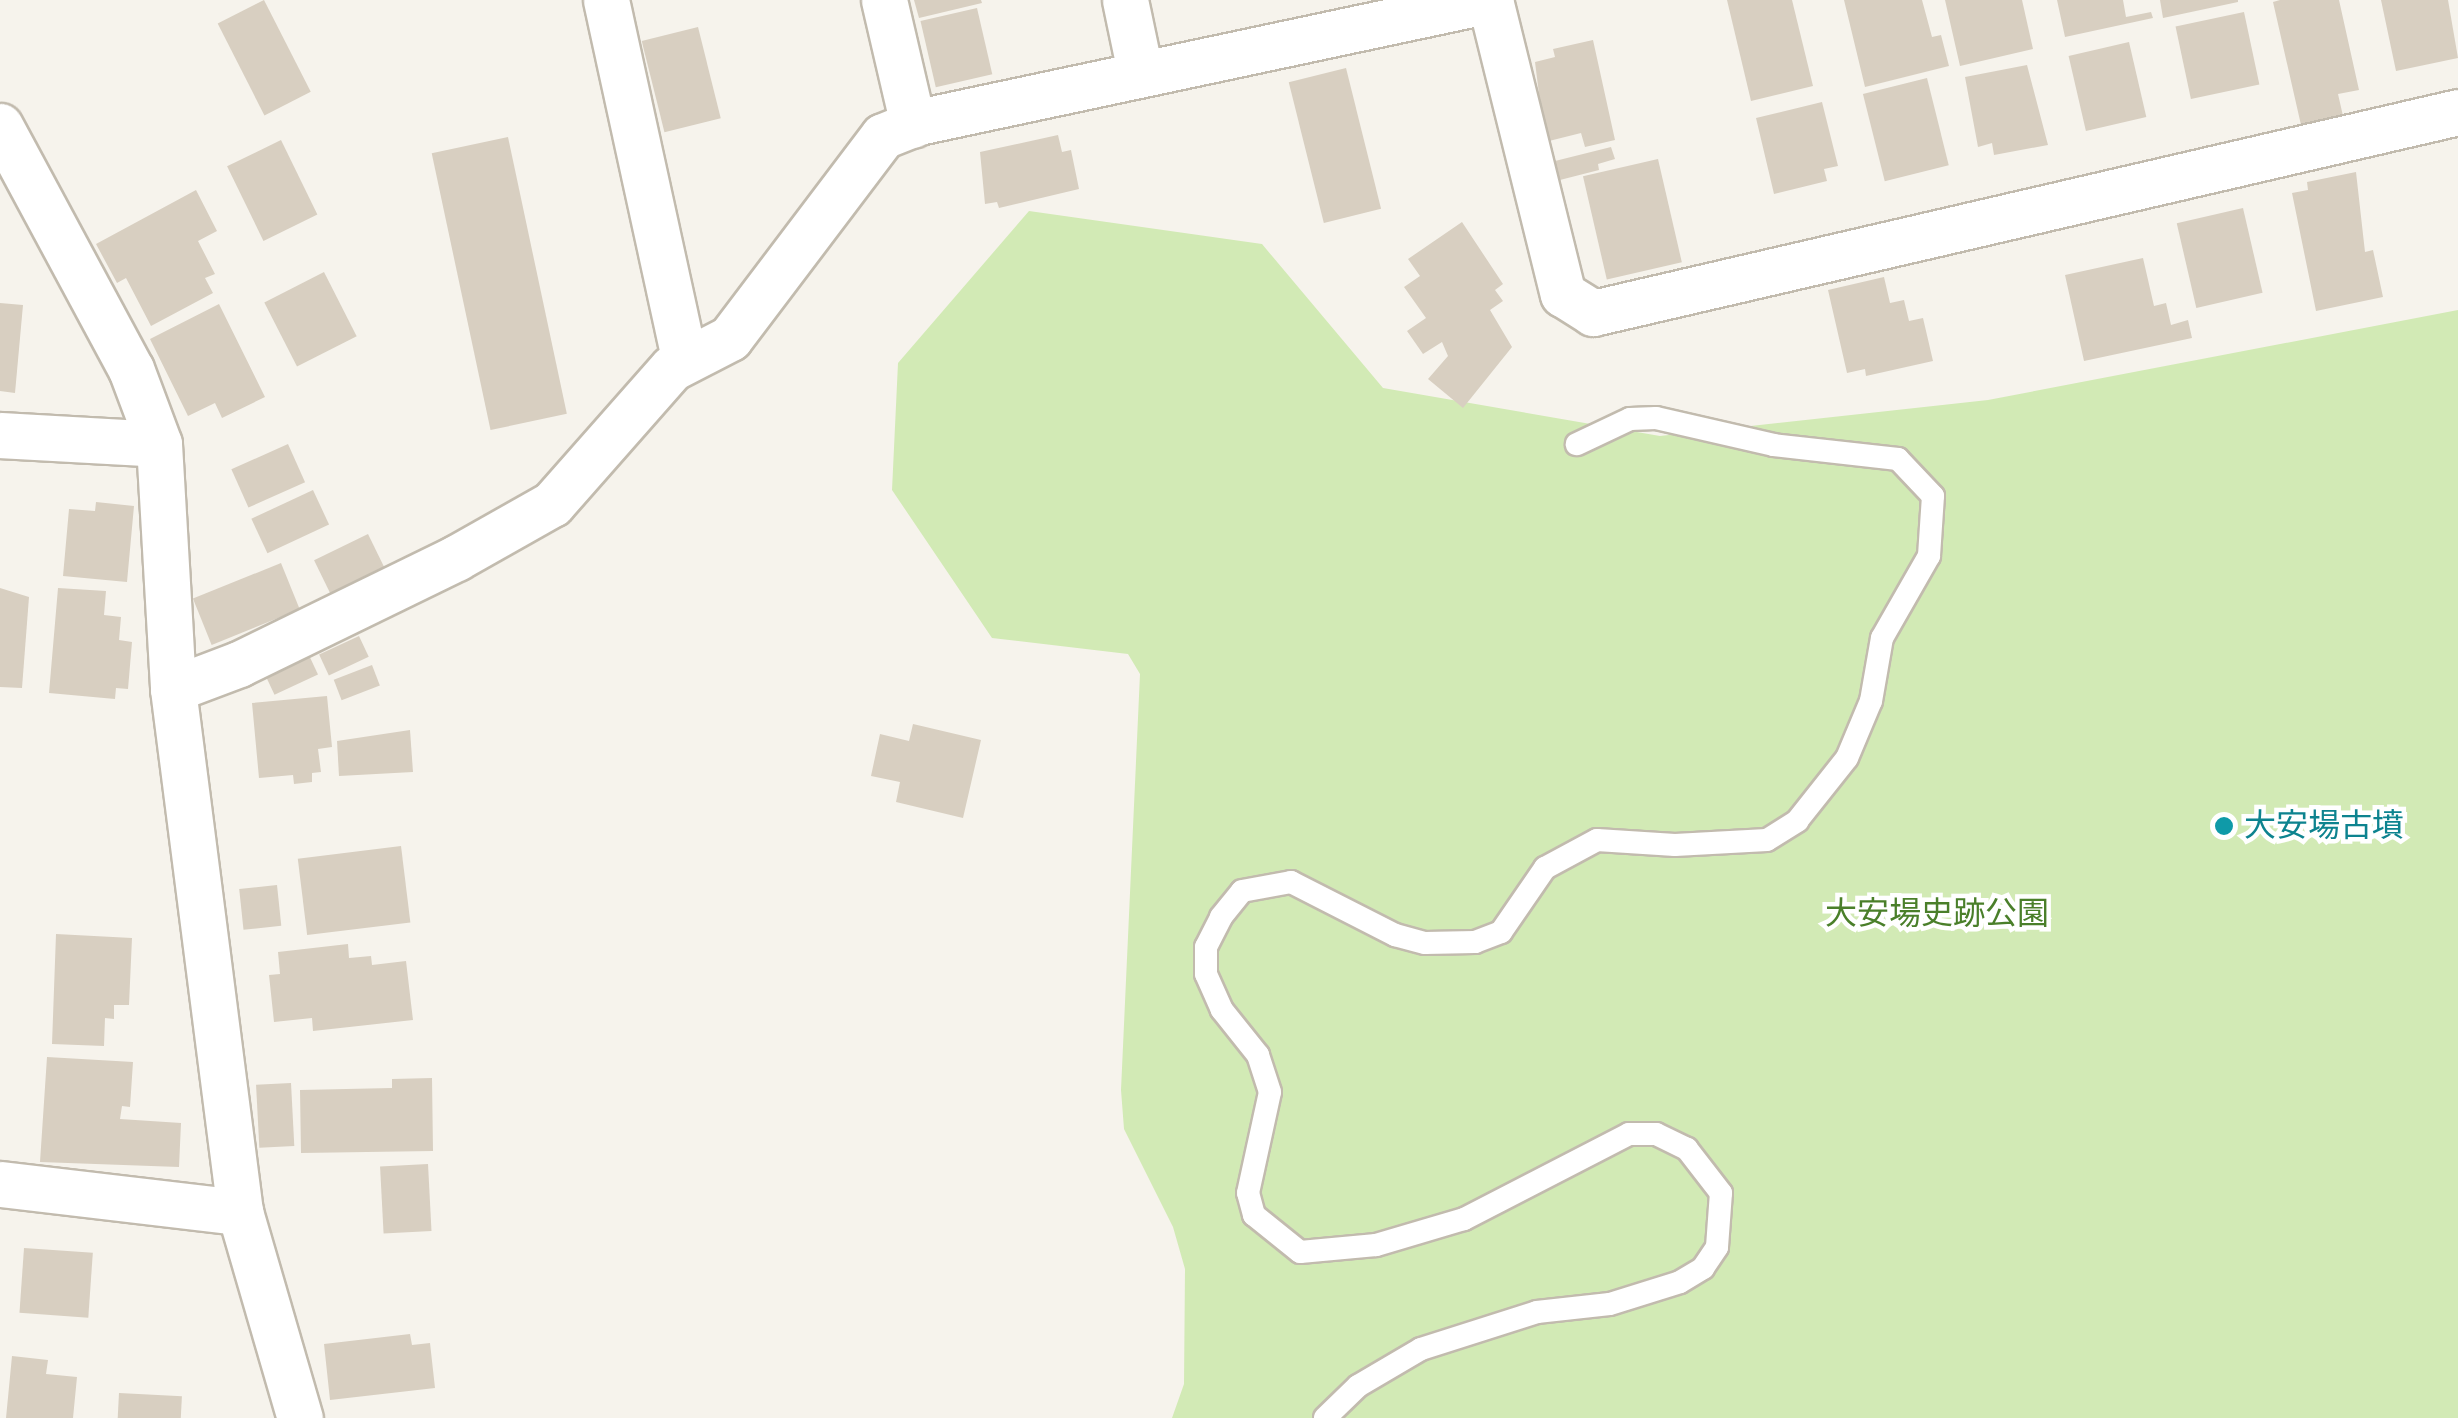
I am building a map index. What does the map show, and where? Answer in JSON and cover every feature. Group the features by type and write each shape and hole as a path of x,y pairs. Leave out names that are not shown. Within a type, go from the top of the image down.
{"street":[{"path":"606,0 684,358"},
{"path":"884,0 913,124"},
{"path":"1125,0 1140,72"},
{"path":"173,689 239,664 440,566 552,504 684,358 730,338 870,149 913,124 1140,72 1490,0 1563,294 1593,313 2458,112"},
{"path":"0,126 130,369 159,444 173,689 240,1212 300,1418"},
{"path":"0,435 159,444"},
{"path":"0,1184 240,1212"}],"lane":[{"path":"1324,1418 1358,1386 1421,1349 1537,1312 1610,1304 1680,1282 1704,1268 1717,1247 1720,1193 1686,1148 1656,1134 1629,1134 1464,1219 1376,1245 1300,1252 1274,1237 1254,1215 1248,1192 1270,1092 1258,1056 1222,1010 1206,974 1206,947 1221,917 1242,891 1291,882 1395,935 1424,944 1475,942 1500,932 1545,868 1597,840 1675,845 1767,840 1797,821 1847,758 1870,702 1882,638 1929,556 1933,496 1898,459 1774,445 1656,418 1630,419 1577,444"}],"green space":[{"name":"大安場史跡公園","path":"1029,211 1262,244 1383,388 1660,436 1988,400 2458,310 2458,1418 1172,1418 1184,1384 1185,1269 1173,1227 1124,1129 1121,1090 1140,674 1128,654 992,638 892,490 898,363"}],"building":[{"path":"264,0 311,92 264,115 218,24"},
{"path":"914,0 981,0 982,3 919,18"},
{"path":"1727,0 1792,0 1813,86 1751,101"},
{"path":"1844,0 1922,0 1932,37 1941,35 1949,66 1865,87"},
{"path":"1945,0 2022,0 2033,49 1960,66"},
{"path":"2057,0 2123,0 2126,17 2151,12 2153,18 2065,37"},
{"path":"2160,0 2238,0 2238,2 2163,18"},
{"path":"2339,0 2359,90 2338,94 2343,116 2301,125 2273,2"},
{"path":"2381,0 2448,0 2458,58 2396,71"},
{"path":"977,8 992,74 936,87 920,21"},
{"path":"2244,12 2259,84 2191,99 2176,27"},
{"path":"698,27 721,118 664,132 642,41"},
{"path":"1593,40 1615,140 1585,147 1581,133 1545,142 1535,62 1555,57 1553,49"},
{"path":"2129,42 2146,117 2086,131 2069,56"},
{"path":"2027,65 2048,145 1994,155 1992,143 1978,147 1965,77"},
{"path":"1346,68 1381,209 1324,223 1289,82"},
{"path":"1927,78 1949,165 1885,181 1863,94"},
{"path":"1822,102 1838,166 1824,169 1827,181 1774,194 1756,118"},
{"path":"1058,135 1062,152 1071,150 1079,189 999,208 997,202 985,204 980,152"},
{"path":"508,137 567,414 491,430 432,153"},
{"path":"281,140 317,215 263,241 227,166"},
{"path":"1611,147 1615,159 1598,164 1599,170 1556,181 1551,162"},
{"path":"1658,159 1682,262 1607,280 1583,176"},
{"path":"2356,172 2365,252 2373,250 2383,297 2316,311 2292,193 2308,190 2307,182"},
{"path":"196,190 217,231 198,241 215,274 205,278 213,293 151,326 126,278 117,283 96,244"},
{"path":"2243,208 2263,293 2196,308 2177,223"},
{"path":"1462,222 1503,284 1495,290 1503,301 1490,310 1512,347 1463,408 1428,379 1448,356 1442,342 1423,354 1407,331 1426,318 1404,287 1420,276 1408,259"},
{"path":"2143,258 2154,306 2166,303 2171,325 2188,320 2192,338 2084,361 2065,275"},
{"path":"324,272 357,336 297,367 264,302"},
{"path":"1884,277 1890,303 1904,300 1909,321 1923,318 1933,361 1866,376 1865,369 1847,373 1828,290"},
{"path":"0,303 23,305 15,393 0,391"},
{"path":"219,304 265,397 222,418 215,403 188,416 150,339"},
{"path":"288,444 305,482 248,508 231,469"},
{"path":"313,490 329,524 267,553 251,519"},
{"path":"96,502 134,506 127,582 63,576 69,509 95,511"},
{"path":"368,534 385,569 331,595 314,560"},
{"path":"281,563 300,609 212,645 193,599"},
{"path":"0,588 29,597 22,688 0,687"},
{"path":"58,588 106,591 104,615 121,617 119,640 132,642 128,689 116,688 115,699 49,693"},
{"path":"359,636 369,657 329,675 319,655"},
{"path":"307,651 318,675 274,695 263,671"},
{"path":"372,665 380,686 342,700 334,680"},
{"path":"327,696 332,747 318,749 321,772 312,773 312,782 294,784 293,775 259,778 252,703"},
{"path":"913,724 981,740 963,818 896,802 900,782 871,776 880,734 909,741"},
{"path":"410,730 413,772 339,776 337,741"},
{"path":"401,846 410,922 307,935 298,859"},
{"path":"277,885 281,926 243,930 239,889"},
{"path":"56,934 132,938 129,1005 114,1005 114,1019 105,1018 104,1046 52,1044"},
{"path":"348,944 349,958 371,956 372,965 406,961 413,1020 313,1031 312,1018 274,1022 269,975 280,974 278,952"},
{"path":"47,1057 133,1062 130,1107 122,1106 120,1119 181,1123 179,1167 40,1162"},
{"path":"432,1078 433,1151 301,1153 300,1090 392,1088 392,1079"},
{"path":"291,1083 294,1146 259,1148 256,1085"},
{"path":"428,1164 432,1231 384,1233 380,1167"},
{"path":"24,1248 93,1253 88,1318 19,1313"},
{"path":"410,1334 412,1345 430,1343 435,1388 330,1400 324,1344"},
{"path":"12,1356 48,1360 46,1374 77,1377 73,1418 6,1418"},
{"path":"119,1393 182,1396 181,1418 118,1418"}],"place":[{"name":"大安場古墳","path":"2224,826"}]}
